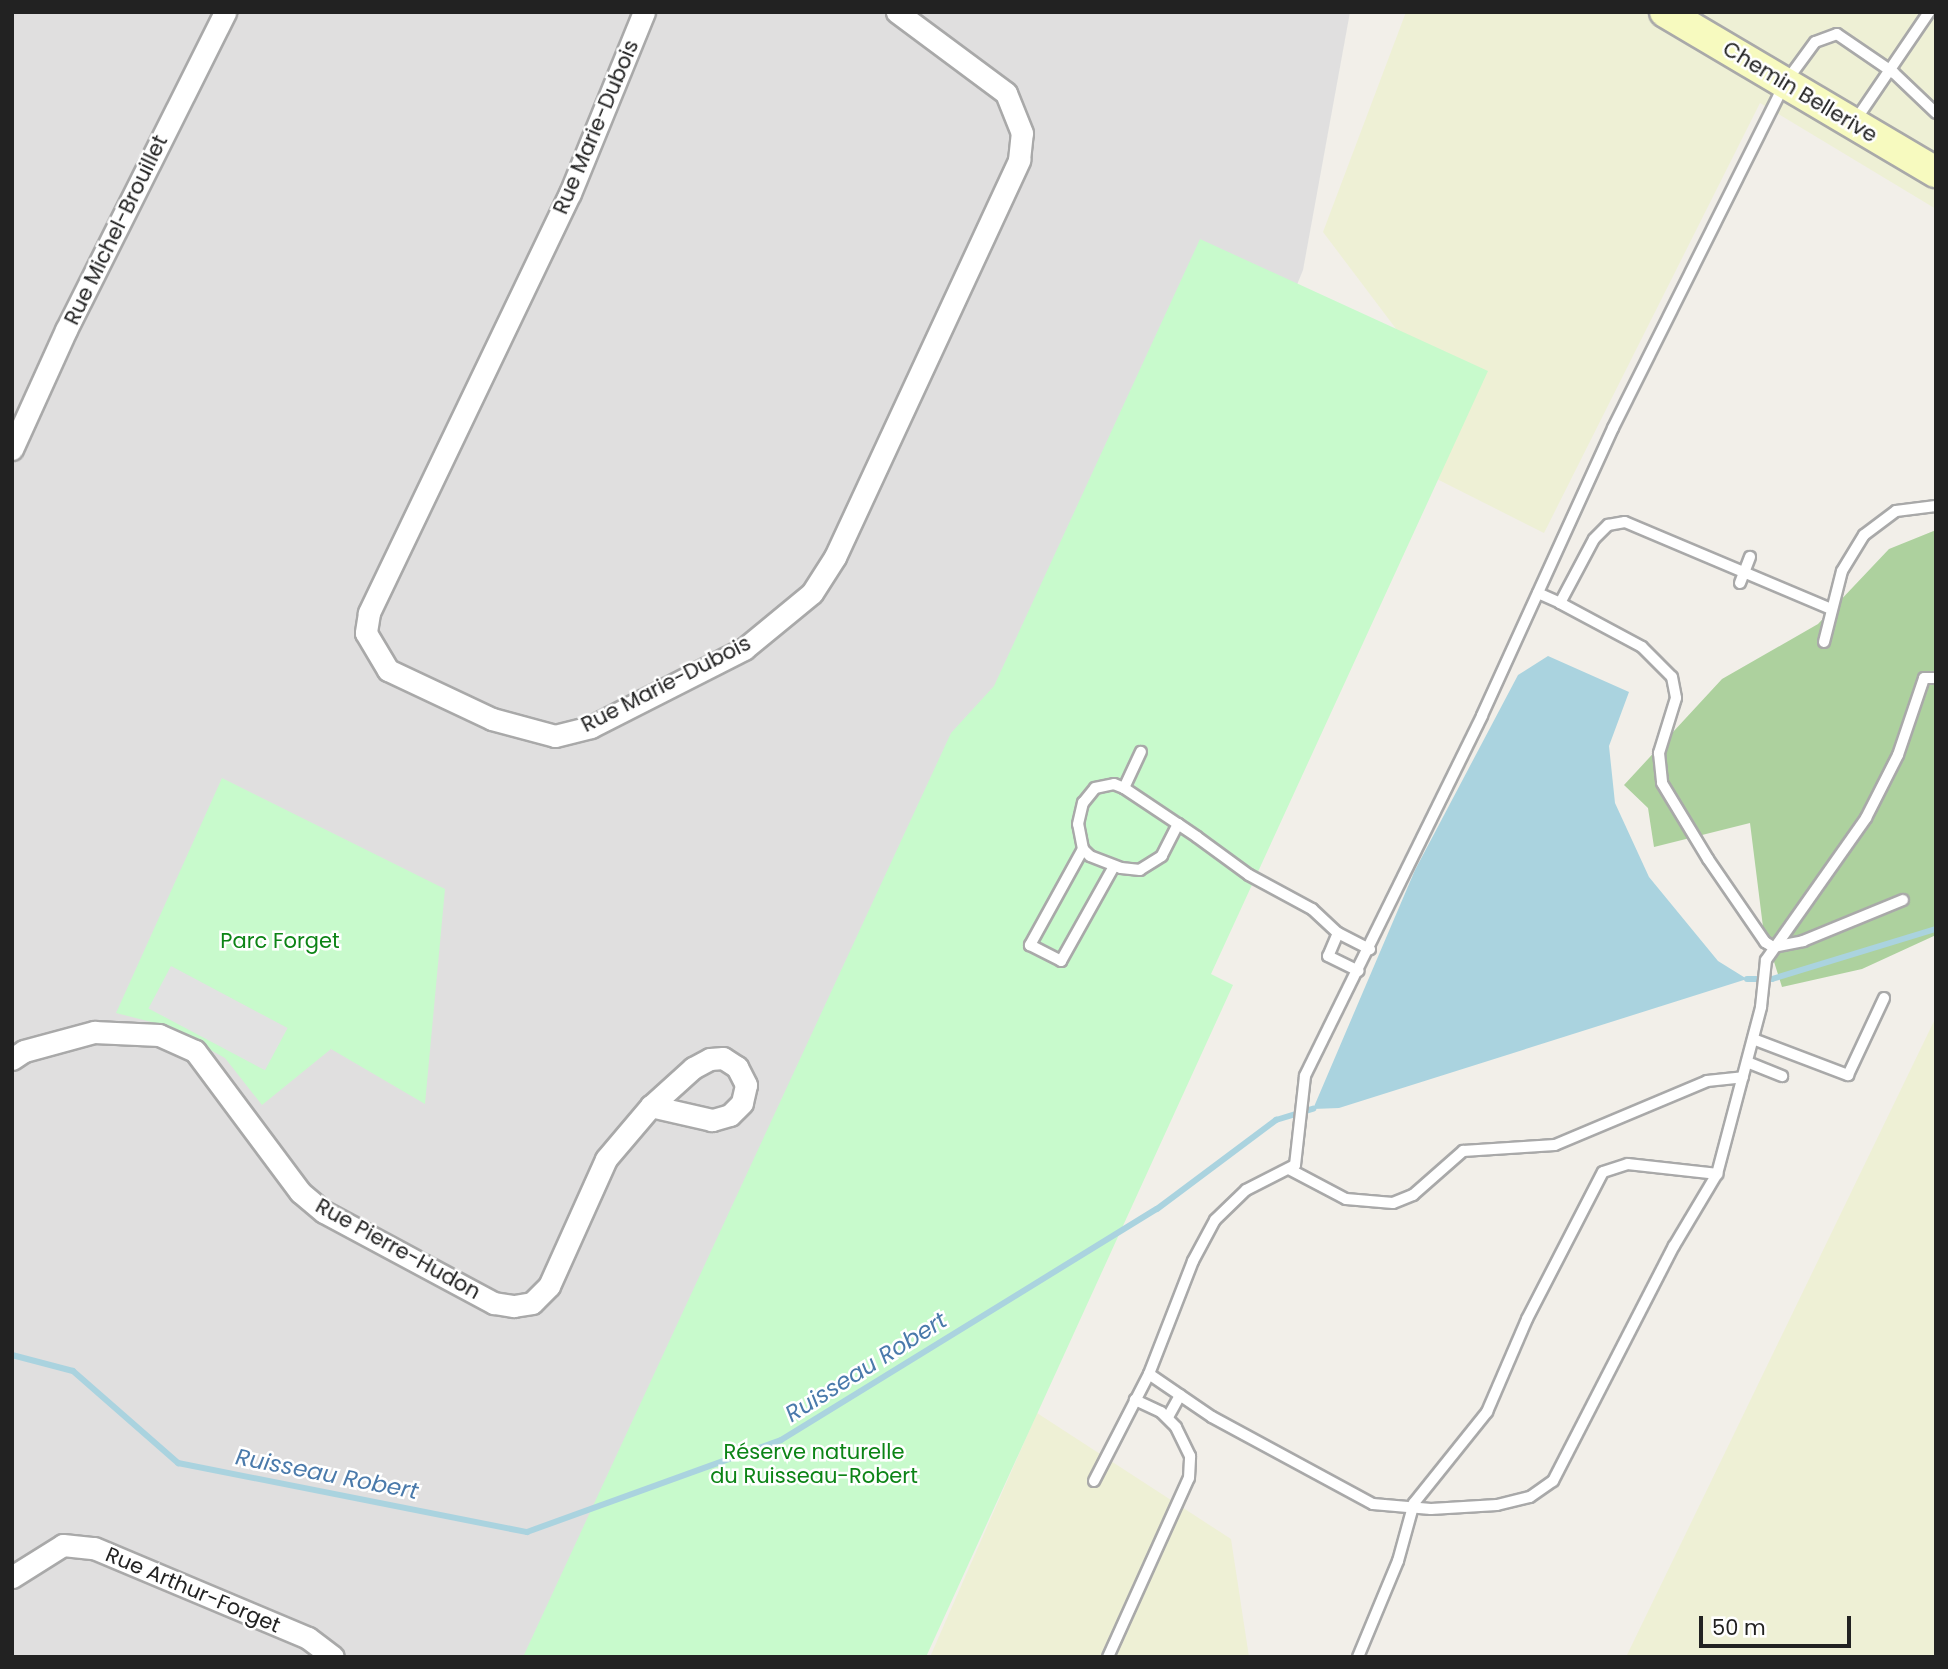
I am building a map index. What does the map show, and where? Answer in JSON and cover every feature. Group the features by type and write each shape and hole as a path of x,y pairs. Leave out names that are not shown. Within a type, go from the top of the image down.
{"street":[{"name":"Rue Michel-Brouillet","path":"12,449 66,330 225,12"},
{"name":"Rue Marie-Dubois","path":"644,12 570,193 369,613 366,633 388,670 492,719 555,736 591,727 744,649 812,593 835,556 1018,160 1022,133 1006,93 897,12"},
{"name":"Chemin Bellerive","path":"1665,12 1936,172"},
{"name":"Rue Pierre-Hudon","path":"16,1048 94,1032 131,1031 159,1035 195,1051 300,1192 324,1212 494,1303 514,1306 531,1303 549,1286 606,1158 651,1106"},
{"name":"Rue Arthur-Forget","path":"12,1577 63,1545 93,1548 308,1638 333,1657"}],"lane":[{"path":"1854,124 1929,12"},
{"path":"1094,1481 1149,1374 1193,1261 1215,1220 1246,1190 1289,1169 1299,1157 1302,1124 1300,1102 1305,1076 1370,949 1613,428 1785,83 1815,41 1832,34 1889,69 1936,113"},
{"path":"1824,642 1842,571 1873,526 1896,511 1936,506"},
{"path":"1560,603 1594,539 1608,525 1620,522 1745,571 1831,609"},
{"path":"1740,583 1750,557"},
{"path":"1538,593 1615,631 1665,667 1676,698 1659,753 1667,794 1757,932 1773,947"},
{"path":"1149,1374 1180,1395 1373,1504 1412,1509 1516,1502 1553,1481 1674,1246 1717,1174 1753,1039 1764,967 1773,947 1867,818 1898,755 1924,678 1936,678"},
{"path":"1124,788 1141,751"},
{"path":"1114,866 1061,961 1030,945 1083,849 1078,824 1089,794 1103,785 1124,788 1248,875 1312,909 1338,933 1370,949"},
{"path":"1083,849 1114,866 1140,870 1155,864 1178,824"},
{"path":"1773,947 1803,941 1903,900"},
{"path":"1338,933 1328,956 1359,971"},
{"path":"1753,1039 1848,1075 1884,998"},
{"path":"1747,1062 1782,1076"},
{"path":"1289,1169 1346,1199 1393,1203 1413,1195 1463,1151 1556,1145 1707,1081 1743,1077"},
{"path":"1358,1657 1398,1561 1412,1509 1426,1484 1487,1412 1527,1319 1603,1172 1628,1164 1717,1174"},
{"path":"1168,1417 1180,1395"},
{"path":"1108,1657 1189,1478 1187,1447 1168,1417 1135,1399"}],"shaded area":[{"path":"12,12 1350,12 1303,270 1137,678 528,1657 12,1657"},
{"path":"171,966 288,1028 265,1070 148,1008"}],"green space":[{"path":"1406,12 1936,12 1936,209 1760,103 1544,533 1413,467 1412,350 1323,232"},
{"name":"Réserve naturelle du Ruisseau-Robert","path":"1200,239 1488,371 1211,974 1233,985 926,1657 523,1657 951,733 994,686"},
{"path":"1936,530 1936,935 1862,969 1782,987 1763,927 1750,823 1654,847 1648,808 1624,785 1722,679 1818,624 1889,549"},
{"name":"Parc Forget","path":"222,778 445,889 425,1104 331,1049 262,1105 225,1058 167,1026 116,1013"},
{"path":"1936,1017 1936,1657 1626,1657"},
{"path":"1037,1413 1231,1539 1249,1657 930,1657"}],"water":[{"path":"1548,656 1629,692 1609,746 1615,803 1649,877 1718,961 1747,979 1339,1108 1313,1109 1415,870 1518,675"}],"waterway":[{"name":"Ruisseau Robert","path":"1747,979 1772,979 1936,929"},
{"name":"Ruisseau Robert","path":"12,1355 73,1371 178,1463 527,1532 781,1440 1157,1209 1276,1120 1313,1109"}]}
